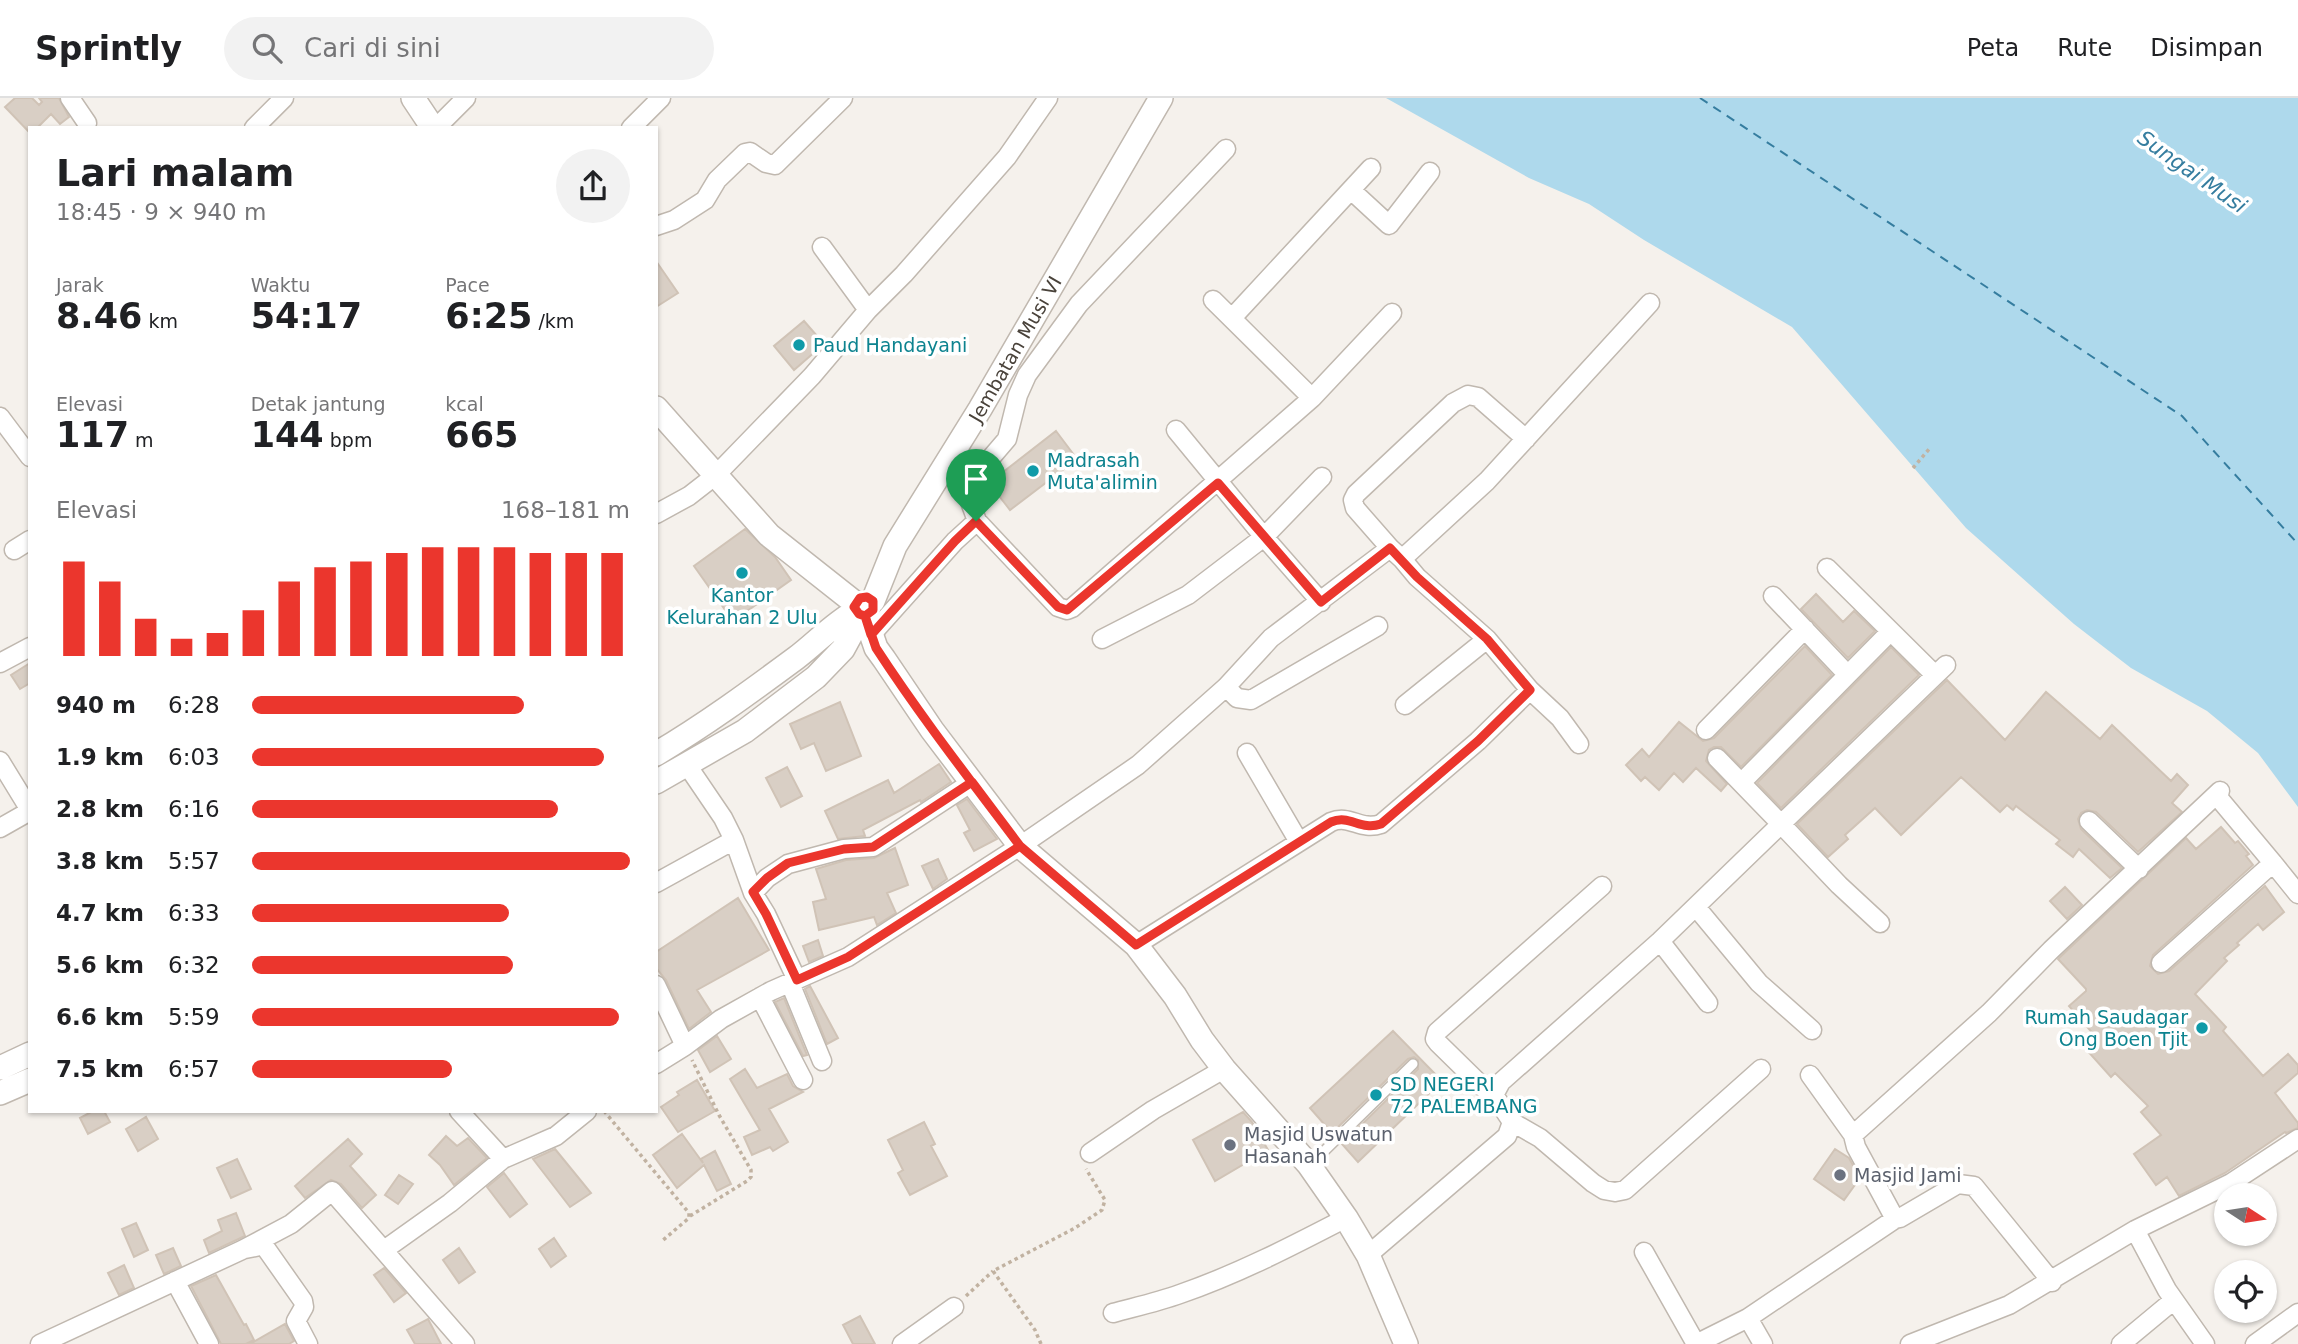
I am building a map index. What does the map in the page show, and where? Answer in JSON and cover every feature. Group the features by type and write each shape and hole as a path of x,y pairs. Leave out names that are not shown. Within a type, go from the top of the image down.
{"street":[{"path":"70,98 87,123"},
{"path":"256,126 284,98"},
{"path":"413,98 434,126"},
{"path":"437,126 466,98"},
{"path":"633,126 661,98"},
{"path":"658,225 674,220 705,201 717,180 744,153 750,152 763,162 775,165 844,98"},
{"path":"658,513 689,496 716,475 812,376 1007,157 1048,98"},
{"name":"Jembatan Musi VI","path":"658,781 745,731 816,677 843,649 864,614 895,546 980,409 1161,98"},
{"path":"1226,149 1079,304 1027,375 1018,395 1007,439 965,488 976,521 1058,607 1067,610 1218,483 1312,398 1392,313"},
{"path":"1232,318 1371,168"},
{"path":"1351,190 1389,225 1430,172"},
{"path":"822,247 868,310"},
{"path":"1213,300 1312,398"},
{"path":"658,1063 721,1019 760,997 848,957 1020,846 1138,765 1226,687 1271,638 1396,553 1486,481 1650,303"},
{"path":"1526,439 1478,397 1468,395 1454,403 1356,494 1353,500 1355,509 1417,577 1487,639 1530,690 1560,718 1580,744"},
{"path":"658,410 769,535 864,614 876,648 937,736 1020,846 1136,945 1175,996 1202,1040 1224,1069 1309,1165 1346,1219 1368,1255 1406,1344"},
{"path":"0,417 28,454"},
{"path":"1176,430 1321,602"},
{"path":"1102,639 1188,595 1264,537 1322,477"},
{"path":"658,753 709,723 800,656 842,619 864,614 976,521"},
{"path":"1494,1095 1501,1082 1660,941 1940,670 1890,632 1827,568"},
{"path":"1773,596 1847,674"},
{"path":"1226,687 1237,698 1251,700 1378,626"},
{"path":"1706,730 1805,629"},
{"path":"1742,782 1890,632"},
{"path":"1405,705 1487,639"},
{"path":"0,663 28,648"},
{"path":"1136,945 1338,819 1345,818 1367,827 1381,824 1478,741 1530,690"},
{"path":"1247,753 1299,842"},
{"path":"1717,758 1839,885 1880,923"},
{"path":"0,761 28,807"},
{"path":"687,765 723,818 734,840 753,892 766,914 822,1061"},
{"path":"753,892 788,863 844,849 873,847 972,782"},
{"path":"1853,1135 1989,1013 2051,950 2219,793 2298,894"},
{"path":"0,828 28,811"},
{"path":"2089,821 2139,869"},
{"path":"658,882 734,840"},
{"path":"2161,963 2273,863"},
{"path":"1602,886 1437,1032 1437,1042 1494,1095 1513,1122 1540,1138 1593,1183 1604,1190 1615,1192 1625,1189 1761,1069"},
{"path":"1696,906 1759,983 1812,1030"},
{"path":"1660,941 1708,1003"},
{"path":"658,989 685,1046"},
{"path":"760,997 803,1080"},
{"path":"0,1068 28,1055"},
{"path":"1090,1153 1153,1110 1224,1069"},
{"path":"1810,1075 1853,1135 1856,1147 1895,1219"},
{"path":"0,1093 28,1081"},
{"path":"462,1113 503,1159"},
{"path":"384,1250 450,1203 503,1159 556,1136 585,1113"},
{"path":"1368,1255 1507,1136 1513,1122"},
{"path":"1910,1344 2009,1305 2139,1237 2231,1183 2298,1139"},
{"path":"1644,1252 1696,1344 1748,1318 1895,1219 1900,1219 1958,1184 1974,1186 2052,1282"},
{"path":"40,1344 242,1250 291,1224 332,1191 464,1344"},
{"path":"1113,1312 1200,1287 1260,1262 1346,1219"},
{"path":"2139,1237 2174,1300 2204,1344"},
{"path":"242,1250 265,1247 303,1301 304,1307 296,1321 308,1344"},
{"path":"174,1281 209,1344"},
{"path":"2121,1344 2174,1300"},
{"path":"902,1344 954,1307"},
{"path":"2255,1344 2298,1313"},
{"path":"1748,1318 1763,1344"}],"lane":[{"path":"1309,1165 1413,1064"}],"path":[{"path":"1913,468 1930,448"},
{"path":"662,1241 690,1216 751,1177 751,1170 719,1115 685,1046"},
{"path":"606,1113 688,1210 690,1216"},
{"path":"954,1307 993,1271 1075,1228 1102,1210 1105,1200 1084,1164 1090,1153"},
{"path":"993,1271 1035,1331 1041,1344"}],"water":[{"name":"Sungai Musi","path":"1386,98 2298,98 2298,807 2258,753 2207,711 2131,668 2074,624 1966,528 1792,327 1644,240 1589,204 1529,178"}],"building":[{"path":"15,98 32,98 39,105 42,102 39,98 59,98 69,117 60,124 51,114 39,126 28,126 28,131 5,107"},
{"path":"658,264 678,293 658,306"},
{"name":"Paud Handayani","path":"804,321 824,344 794,370 774,346"},
{"name":"Madrasah Muta'alimin","path":"1056,431 1077,459 1010,510 989,483"},
{"name":"Kantor Kelurahan 2 Ulu","path":"745,529 775,557 791,580 733,621 694,566"},
{"path":"1816,594 1843,622 1854,611 1875,631 1848,658 1801,609"},
{"path":"1805,646 1832,675 1741,767 1721,747 1709,750 1706,761 1727,784 1721,791 1696,768 1683,782 1674,773 1659,790 1645,777 1641,781 1626,765 1642,749 1649,757 1679,722 1703,741 1714,738"},
{"path":"1891,647 1919,675 1781,808 1757,783"},
{"path":"28,664 28,684 20,689 11,675"},
{"path":"1947,680 2005,740 2046,692 2100,739 2112,725 2171,781 2177,774 2188,785 2172,803 2182,812 2138,852 2096,812 2087,810 2081,813 2078,819 2081,829 2122,868 2110,878 2079,849 2073,857 2056,844 2060,840 2016,806 2013,810 2007,805 2000,812 1961,777 1901,835 1875,808 1845,835 1848,839 1828,857 1797,824"},
{"path":"840,702 861,756 826,771 814,743 801,749 790,724"},
{"path":"939,764 951,782 921,802 920,800 863,830 865,836 838,839 825,811 888,780 894,793"},
{"path":"787,767 802,796 781,807 766,778"},
{"path":"967,799 997,839 974,851 964,833 970,830 957,805"},
{"path":"2221,827 2249,854 2246,856 2253,865 2153,955 2150,966 2158,974 2169,971 2265,886 2284,912 2263,930 2258,924 2237,943 2239,945 2224,958 2227,961 2195,994 2226,1027 2223,1031 2263,1076 2288,1054 2298,1065 2298,1073 2275,1093 2298,1123 2298,1128 2285,1132 2225,1173 2179,1196 2167,1177 2156,1185 2134,1154 2161,1135 2141,1112 2148,1106 2115,1073 2111,1077 2085,1048 2096,1037 2069,1006 2086,989 2058,959 2186,838 2196,849"},
{"path":"895,848 908,885 887,893 896,913 877,925 874,917 819,930 813,902 826,899 816,869 846,860 874,858"},
{"path":"938,859 947,879 933,889 922,866"},
{"path":"2065,887 2082,905 2067,919 2050,901"},
{"path":"738,898 769,950 697,990 711,1012 689,1029 666,980 658,970 658,951"},
{"path":"818,940 823,956 809,962 803,946"},
{"path":"810,986 838,1038 827,1044 805,989"},
{"path":"784,998 807,1055 803,1056 775,1002"},
{"name":"SD NEGERI 72 PALEMBANG","path":"1393,1031 1442,1081 1358,1162 1342,1144 1418,1069 1418,1060 1414,1057 1408,1059 1332,1133 1310,1108"},
{"path":"717,1036 731,1059 710,1072 698,1050"},
{"path":"745,1069 757,1088 787,1074 793,1086 803,1092 769,1109 788,1142 773,1151 770,1147 752,1155 744,1137 760,1130 730,1079"},
{"path":"697,1080 715,1111 678,1132 661,1107 679,1095 677,1092"},
{"name":"Masjid Uswatun Hasanah","path":"1243,1112 1268,1150 1215,1181 1193,1140"},
{"path":"89,1113 105,1113 110,1122 88,1134 80,1118"},
{"path":"146,1117 158,1139 138,1151 126,1129"},
{"path":"924,1122 935,1144 931,1146 947,1176 910,1195 898,1173 903,1170 888,1140"},
{"path":"682,1134 703,1163 701,1159 715,1151 731,1184 717,1191 704,1165 677,1188 653,1155"},
{"path":"446,1136 457,1146 468,1138 487,1158 454,1185 429,1155"},
{"path":"348,1139 362,1154 350,1166 376,1195 362,1208 341,1184 331,1180 305,1198 295,1186"},
{"path":"555,1149 591,1193 570,1207 533,1159"},
{"name":"Masjid Jami","path":"1835,1149 1849,1158 1860,1178 1844,1200 1814,1179"},
{"path":"237,1159 251,1189 231,1198 217,1168"},
{"path":"504,1173 527,1204 510,1217 487,1187"},
{"path":"399,1175 413,1184 398,1204 385,1195"},
{"path":"236,1213 245,1236 209,1253 204,1240 222,1231 218,1220"},
{"path":"136,1223 148,1250 134,1257 122,1229"},
{"path":"554,1238 566,1256 551,1267 539,1249"},
{"path":"173,1248 181,1266 164,1274 156,1255"},
{"path":"459,1248 475,1272 459,1283 443,1260"},
{"path":"124,1265 134,1288 119,1295 108,1273"},
{"path":"384,1268 406,1293 394,1302 374,1275"},
{"path":"216,1275 254,1340 246,1344 221,1344 191,1286"},
{"path":"860,1316 875,1344 853,1344 843,1325"},
{"path":"428,1319 441,1344 415,1344 407,1330"},
{"path":"285,1324 294,1341 289,1344 250,1344"}],"ferry route":[{"path":"1700,98 2182,416 2298,544"}],"place":[{"name":"Paud Handayani","path":"799,345"},
{"name":"Madrasah Muta'alimin","path":"1033,471"},
{"name":"Kantor Kelurahan 2 Ulu","path":"742,573"},
{"name":"Rumah Saudagar Ong Boen Tjit","path":"2202,1028"},
{"name":"SD NEGERI 72 PALEMBANG","path":"1376,1095"},
{"name":"Masjid Uswatun Hasanah","path":"1230,1145"},
{"name":"Masjid Jami","path":"1840,1175"}],"route":[{"path":"976,521 871,635 865,616 861,616 854,607 857,600 863,597 873,601 873,610 865,616 871,635 876,648 932,730 972,782 1020,846 848,957 797,980 753,892 788,863 844,849 873,847 972,782 1020,846 1136,945 1331,822 1345,818 1367,827 1381,824 1478,741 1530,690 1487,639 1417,577 1390,548 1321,602 1218,483 1067,610 1058,607 976,521"}]}
